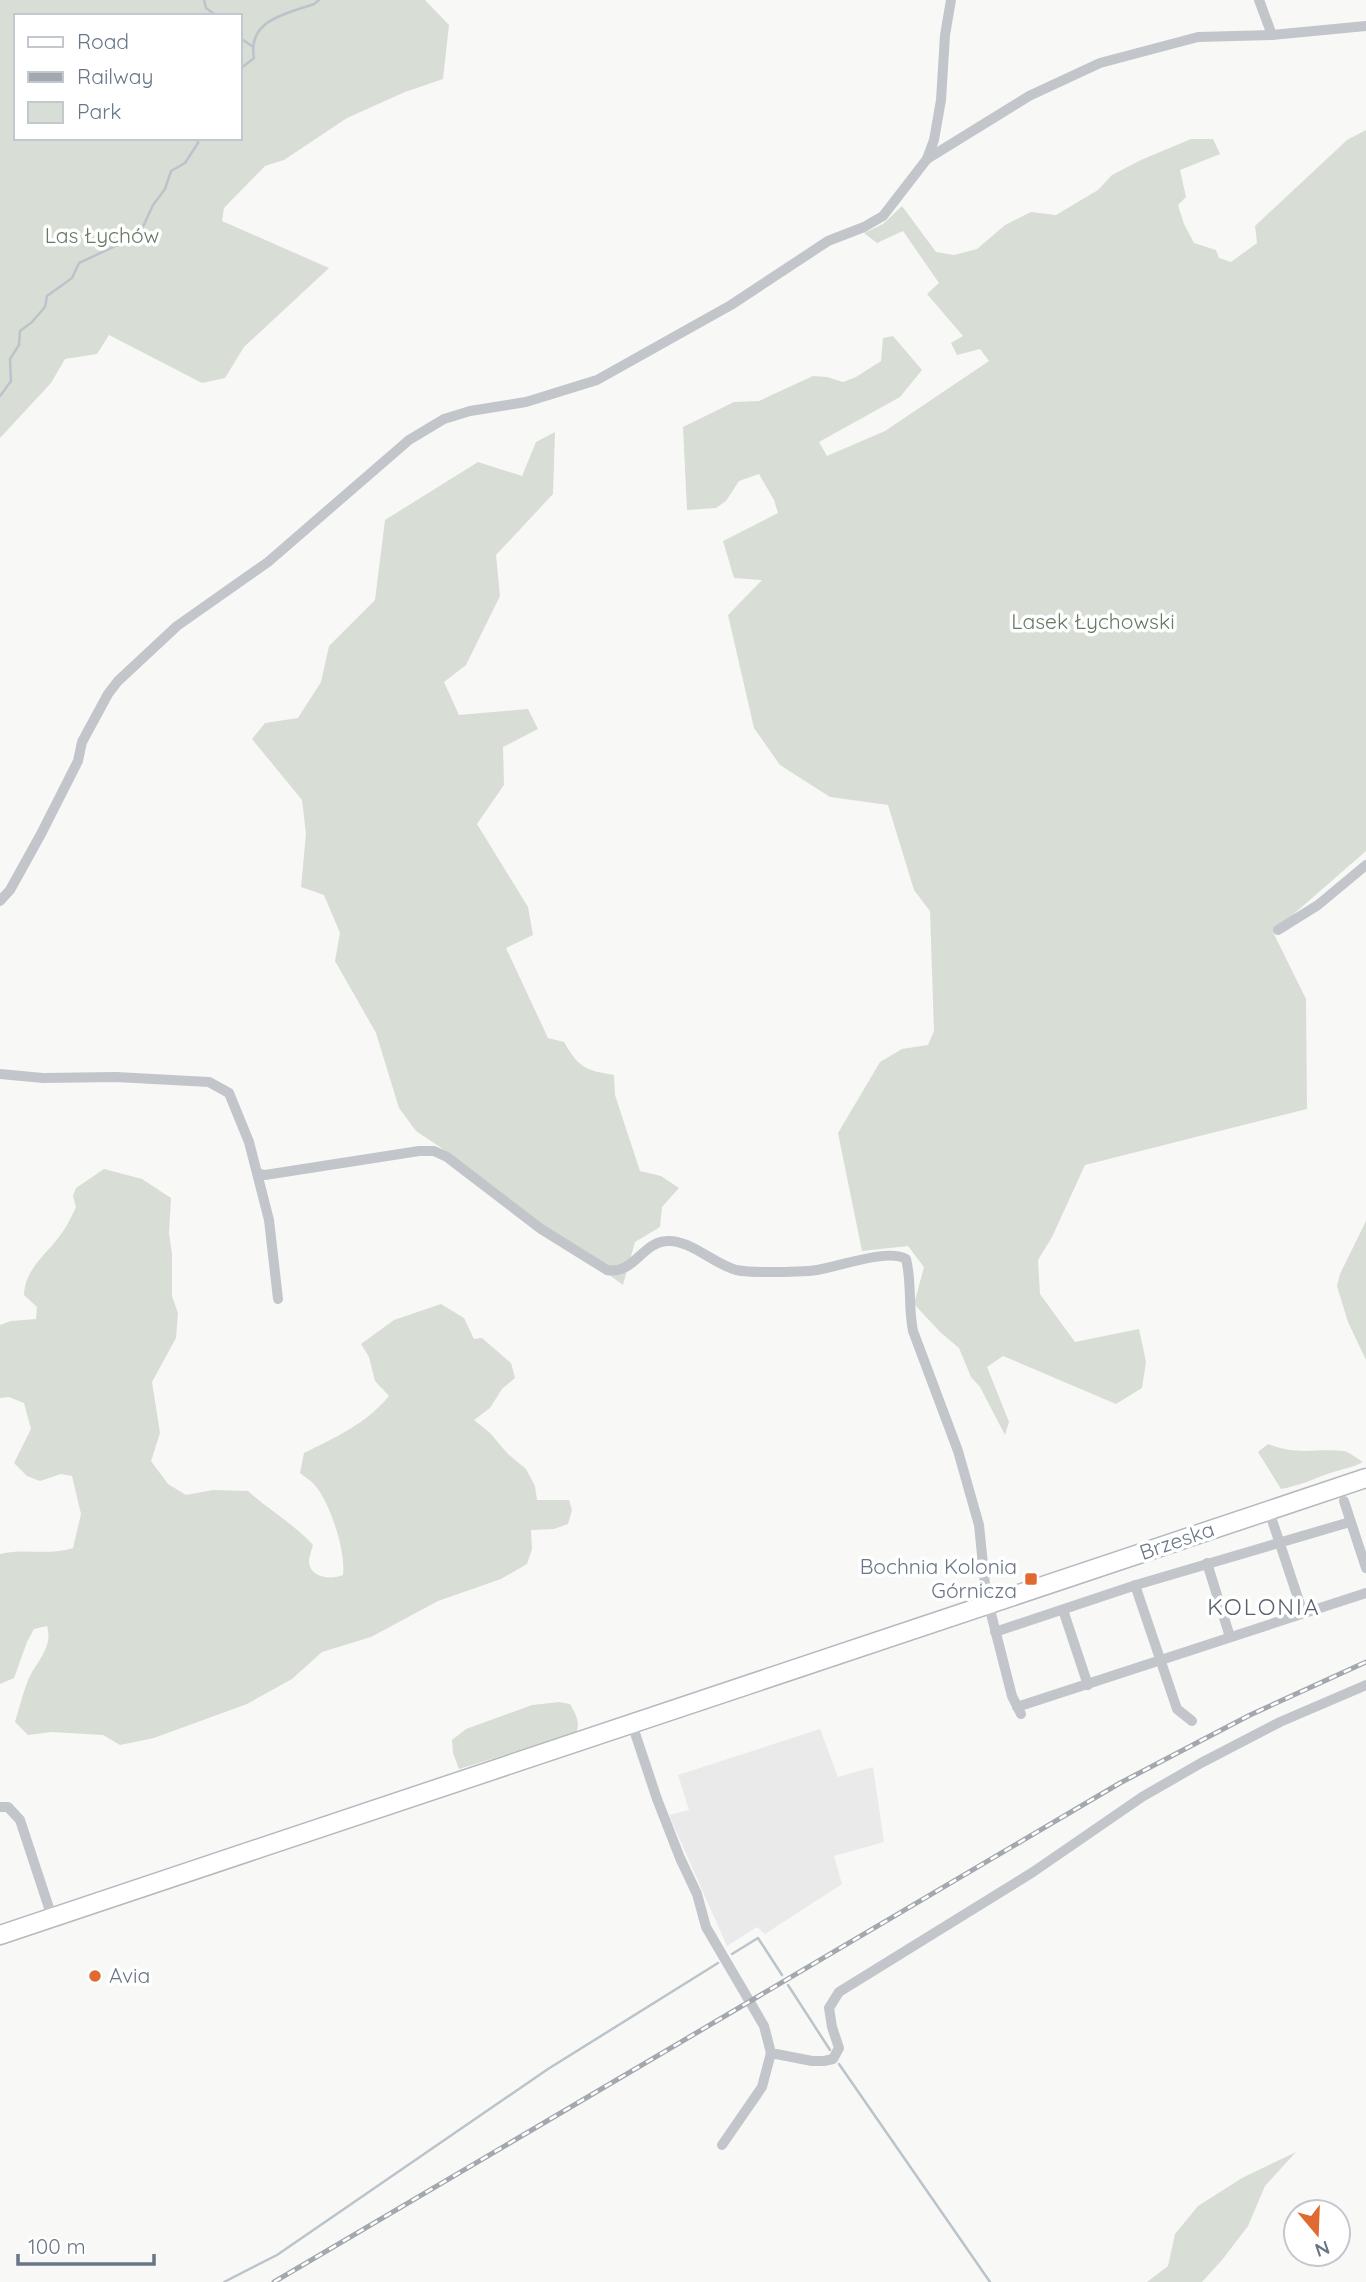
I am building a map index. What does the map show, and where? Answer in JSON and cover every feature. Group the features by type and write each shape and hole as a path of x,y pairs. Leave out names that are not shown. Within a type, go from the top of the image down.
{"main road":[{"name":"Brzeska","path":"0,1934 1366,1478"}],"street":[{"path":"0,901 10,890 41,834 78,761 82,742 118,681 177,626 268,562 409,440 453,416 536,400 597,380 731,306 828,241 864,227 883,216 927,159 934,140 942,100 947,16 951,0"},
{"path":"1259,0 1272,36"},
{"path":"927,159 1029,96 1100,63 1198,37 1272,36 1366,26"},
{"path":"1278,930 1318,905 1366,865"},
{"path":"0,1074 209,1082 221,1086 233,1100 249,1142 269,1220 278,1299"},
{"path":"257,1173 265,1175 419,1151 434,1151 474,1176 541,1229 607,1270 614,1271 629,1266 657,1243 666,1241 678,1241 737,1270 762,1272 814,1271 868,1258 900,1255 906,1259 909,1314 913,1331 958,1451 979,1525 989,1605 1012,1696 1019,1711 1088,1685 1366,1592"},
{"path":"1344,1501 1366,1569"},
{"path":"1269,1511 1303,1614"},
{"path":"995,1632 1135,1585 1350,1522"},
{"path":"1207,1563 1230,1637"},
{"path":"1135,1585 1177,1709 1192,1721"},
{"path":"1063,1610 1088,1685"},
{"path":"771,2053 812,2061 833,2059 839,2048 829,2008 839,1992 1033,1872 1154,1790 1280,1722 1366,1685"},
{"path":"632,1724 657,1799 697,1894 706,1927 764,2026 771,2053 762,2087 722,2145"},
{"path":"0,1807 8,1807 20,1820 52,1917"}],"shaded area":[{"path":"820,1729 838,1777 873,1767 884,1842 834,1856 842,1884 765,1934 757,1927 727,1946 669,1815 689,1810 678,1775"}],"green space":[{"name":"Las Łychów","path":"0,0 425,0 449,25 443,79 405,92 347,118 284,160 265,166 224,208 222,221 329,268 244,347 225,378 202,383 109,335 97,354 65,359 51,383 0,438"},
{"name":"Lasek Łychowski","path":"1366,130 1366,851 1273,932 1306,999 1307,1109 1085,1165 1052,1237 1038,1260 1040,1294 1075,1342 1139,1329 1146,1362 1142,1388 1116,1404 1003,1356 987,1367 1009,1422 1005,1435 980,1387 971,1377 959,1348 914,1304 924,1267 908,1246 862,1251 838,1133 880,1062 902,1049 928,1045 934,1031 930,911 914,890 888,805 830,797 780,765 754,728 728,615 762,580 734,578 723,541 778,513 759,474 739,481 726,501 716,508 687,510 683,427 734,402 759,401 813,376 843,382 856,377 881,361 883,338 893,336 922,370 900,397 819,442 827,456 885,431 989,361 980,349 957,355 951,343 963,336 927,294 939,283 903,231 877,243 864,233 883,224 902,206 936,252 954,255 977,249 1005,225 1031,212 1056,215 1098,190 1112,175 1141,160 1191,139 1213,139 1220,154 1180,170 1186,197 1178,205 1194,243 1216,250 1219,258 1231,262 1257,243 1255,226 1347,140"},
{"path":"555,432 553,494 496,555 500,596 466,665 444,682 459,715 528,709 538,729 503,747 504,785 477,824 528,907 533,935 506,948 548,1038 564,1042 584,1066 614,1075 615,1095 640,1171 661,1176 679,1188 662,1207 660,1227 635,1242 623,1285 416,1131 399,1108 376,1033 335,961 340,933 324,895 301,887 306,834 302,800 252,739 265,723 298,718 321,682 329,646 375,600 385,520 478,462 522,476 536,442"},
{"path":"104,1169 142,1179 171,1198 169,1233 172,1296 178,1313 176,1338 152,1382 160,1433 151,1461 168,1484 186,1495 213,1490 248,1491 313,1545 309,1562 313,1571 328,1577 343,1575 339,1540 326,1502 314,1484 300,1473 304,1453 361,1422 389,1396 375,1381 369,1357 361,1344 394,1320 441,1304 464,1318 474,1339 482,1338 511,1363 515,1378 502,1389 490,1408 474,1420 526,1469 535,1486 537,1500 569,1500 572,1510 568,1524 554,1529 531,1530 532,1549 527,1564 501,1579 438,1601 371,1637 322,1652 292,1679 247,1704 154,1738 120,1745 103,1735 51,1732 28,1735 15,1722 27,1683 46,1649 47,1626 34,1629 14,1678 0,1684 0,1554 73,1548 81,1514 72,1476 61,1474 40,1481 27,1476 14,1463 31,1429 24,1403 9,1397 0,1398 0,1325 11,1321 36,1319 37,1307 24,1295 28,1278 68,1223 76,1207 73,1196 76,1188"},
{"path":"1366,1221 1366,1360 1348,1322 1337,1286 1340,1274"},
{"path":"1268,1444 1297,1451 1344,1451 1363,1462 1281,1489 1258,1452"},
{"path":"559,1702 572,1707 578,1721 576,1733 459,1769 452,1740 466,1729 532,1705"},
{"path":"1296,2152 1265,2186 1248,2226 1202,2282 1147,2282 1168,2266 1175,2234 1198,2206 1242,2178"}],"waterway":[{"path":"204,0 206,8 214,14"},
{"path":"242,67 254,58 253,45 256,35 263,27 281,15 319,0"},
{"path":"242,39 252,46"},
{"path":"0,396 11,381 10,359 19,345 20,331 45,307 47,296 72,278 79,263 141,231 153,205 165,189 171,171 185,163 198,140"},
{"path":"732,1954 758,1938 782,1975"},
{"path":"224,2282 277,2255 548,2069 718,1963"},
{"path":"788,1985 830,2050"},
{"path":"839,2064 990,2282"}],"railway":[{"path":"274,2282 1120,1783 1250,1715 1366,1662"}],"place":[{"name":"Bochnia Kolonia Górnicza","path":"1031,1579"},
{"name":"Avia","path":"95,1976"}],"district":[{"name":"KOLONIA","path":"1264,1607"}]}
